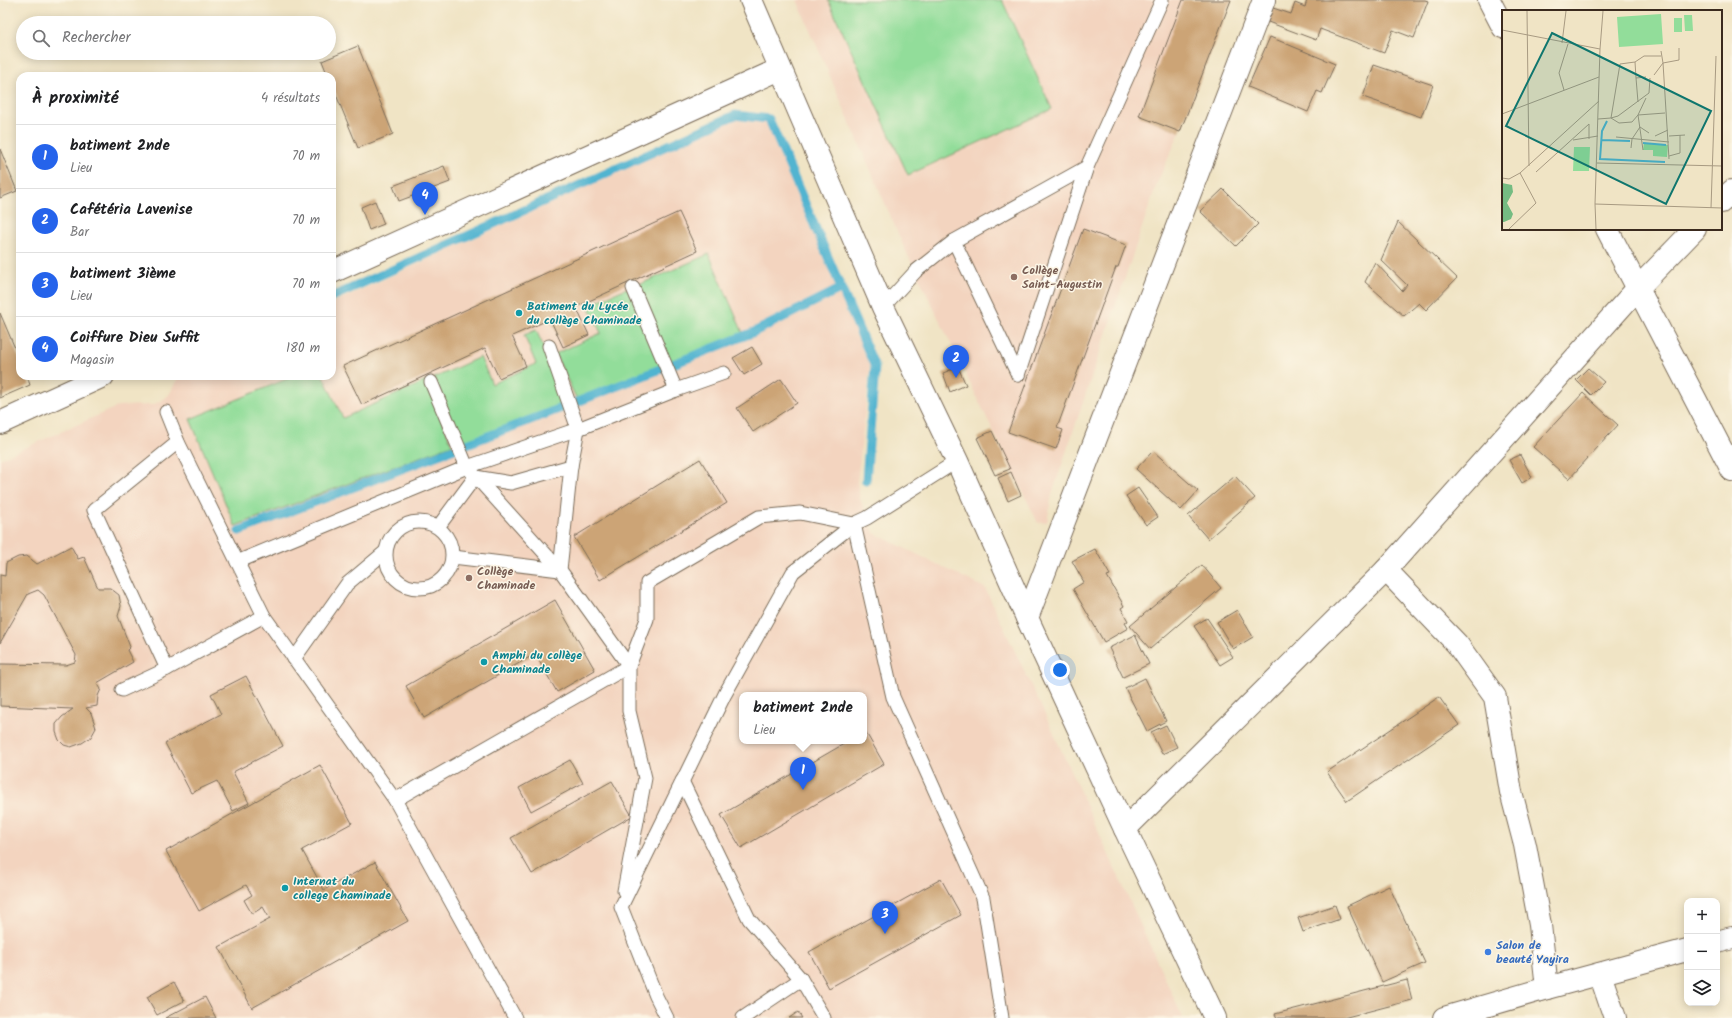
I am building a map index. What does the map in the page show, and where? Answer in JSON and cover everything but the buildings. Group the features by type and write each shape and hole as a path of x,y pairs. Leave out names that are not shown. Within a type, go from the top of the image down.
{"street":[{"path":"751,0 883,307 957,461 1026,618 1215,1018"},
{"path":"1026,618 1264,0"},
{"path":"1489,0 1502,25"},
{"path":"336,270 780,69"},
{"path":"1722,201 1732,191"},
{"path":"1608,230 1732,470"},
{"path":"1125,829 1386,570 1638,289 1694,230"},
{"path":"0,423 94,380"},
{"path":"1386,570 1457,644 1495,698 1511,792 1525,845 1538,918 1547,988"},
{"path":"1720,941 1732,938"},
{"path":"1444,1018 1684,951"},
{"path":"1600,974 1615,1018"}],"lane":[{"path":"954,241 1018,375 1086,167 1162,0"},
{"path":"883,307 916,271 954,241 1086,167"},
{"path":"633,288 676,390"},
{"path":"548,346 578,429 571,466 560,570"},
{"path":"237,562 467,467 578,429 676,390 724,373"},
{"path":"431,382 467,467 560,570 629,666"},
{"path":"166,412 178,442 264,616 395,800 515,1018"},
{"path":"167,668 94,510 178,442"},
{"path":"621,907 726,694 793,572 854,524 867,518 957,461"},
{"path":"475,477 511,483 571,466"},
{"path":"438,527 475,477"},
{"path":"667,1018 656,996 621,907 645,778 629,711 629,666 647,619 647,583 759,517 800,514 854,524"},
{"path":"416,521 427,522 438,527 452,546 450,569 443,579 434,585 422,589 410,588 400,583 391,575 386,564 385,552 388,541 395,531 404,524 416,521"},
{"path":"854,524 893,697 982,898 1002,1018"},
{"path":"294,659 347,584 385,552"},
{"path":"452,558 560,570"},
{"path":"122,690 167,668 264,616"},
{"path":"395,800 629,666"},
{"path":"682,781 749,919 801,979 824,1018"},
{"path":"743,1018 801,979"}],"shaded area":[{"name":"Collège Saint-Augustin","path":"797,0 1231,0 1180,132 1157,183 1052,494 1047,522 1038,523 903,245"},
{"path":"735,119 766,123 870,367 857,482 860,499 874,533 985,588 1048,721 1183,1018 0,1018 0,459 119,406 152,405 169,395 177,380 336,380 336,301"}],"green space":[{"path":"828,0 1002,0 1052,109 908,175"},
{"path":"709,254 743,333 670,363 636,286"},
{"path":"629,287 663,366 577,400 555,354 601,333 588,305"},
{"path":"536,330 569,403 461,443 434,378 480,357 492,384 536,364 524,335"},
{"path":"284,380 325,380 343,418 426,381 452,445 235,526 190,419"}],"waterway":[{"path":"336,295 735,115 769,119 875,367 866,481"},
{"path":"239,531 567,406 754,332 842,288"}],"place":[{"name":"Coiffure Dieu Suffit","path":"425,215"},
{"name":"Collège Saint-Augustin","path":"1014,277"},
{"name":"Batiment du Lycée du collège Chaminade","path":"519,313"},
{"name":"Cafétéria Lavenise","path":"956,378"},
{"name":"Collège Chaminade","path":"469,578"},
{"name":"Amphi du collège Chaminade","path":"484,662"},
{"name":"batiment 2nde","path":"803,790"},
{"name":"Internat du college Chaminade","path":"285,888"},
{"name":"batiment 3ième","path":"885,934"},
{"name":"Salon de beauté Yayira","path":"1488,952"}]}
